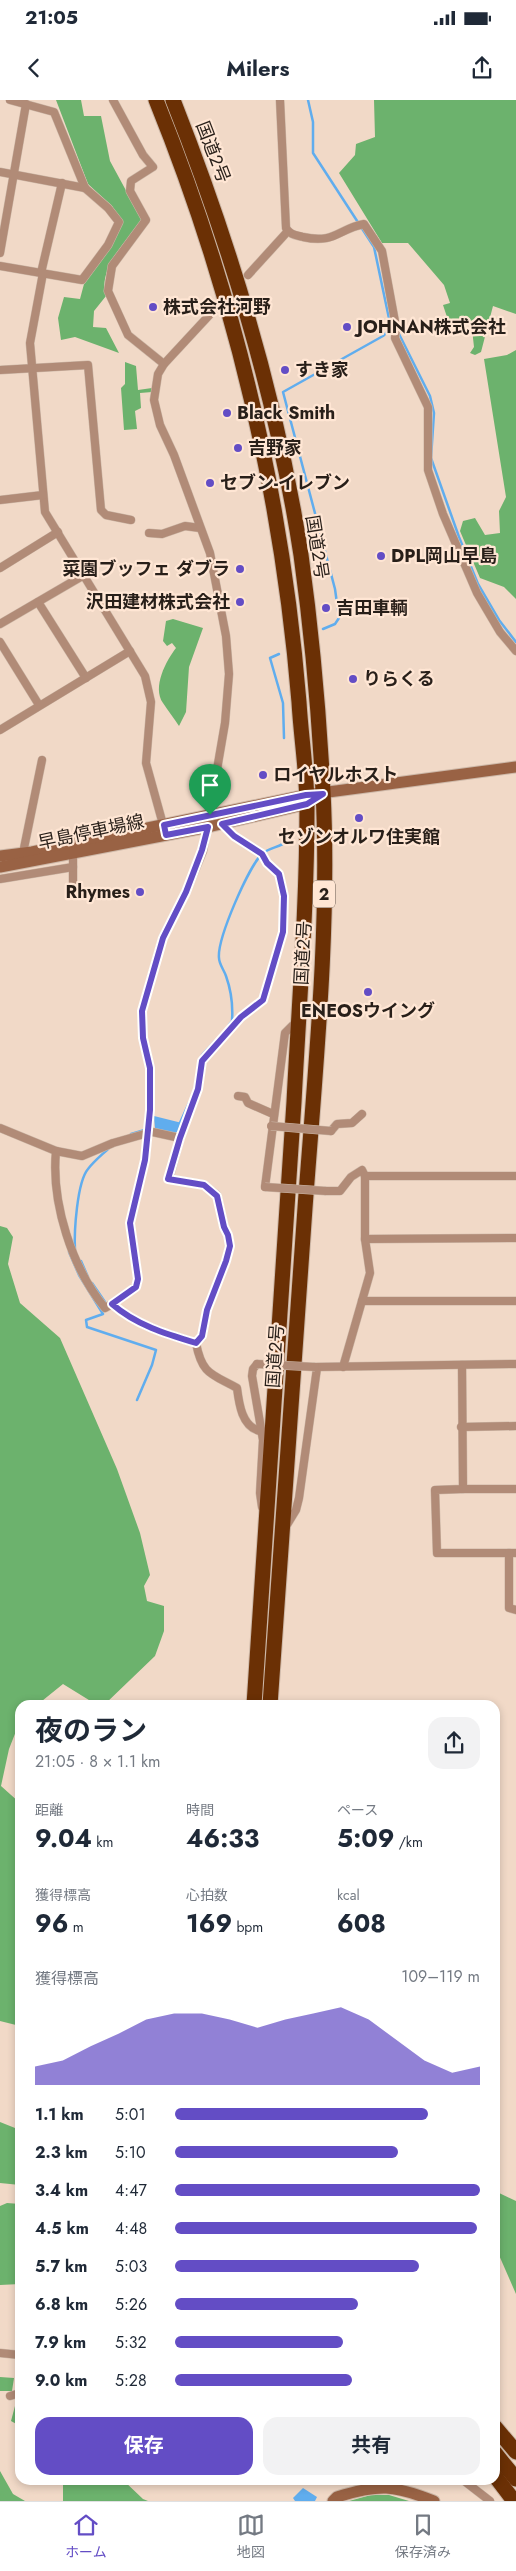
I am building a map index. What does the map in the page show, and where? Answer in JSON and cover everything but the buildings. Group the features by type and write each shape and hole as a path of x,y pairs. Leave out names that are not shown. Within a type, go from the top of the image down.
{"highway":[{"name":"国道2号","path":"156,100 192,192 218,274 263,447 281,545 294,643 306,800 298,1019 281,1323 254,1700"},
{"name":"国道2号","path":"173,100 201,171 235,270 281,450 300,555 312,653 323,794 325,864 317,1052 270,1700"},
{"path":"500,2430 516,2443"},
{"path":"500,2432 516,2452"},
{"path":"500,2459 516,2479"},
{"path":"500,2483 514,2501"}],"main road":[{"path":"306,800 323,794 516,768"},
{"name":"早島停車場線","path":"0,867 73,854 165,830 210,815 306,800"},
{"name":"早島停車場線","path":"0,856 165,830 208,827 306,800"},
{"path":"333,2501 337,2497 372,2487 393,2488 434,2501"}],"street":[{"path":"0,266 82,280 108,245 119,222 108,208 85,188 54,112 10,100"},
{"path":"113,100 138,147 153,167 131,181 130,191 146,220 112,266 108,291 128,335 164,364"},
{"path":"248,275 288,232 280,100"},
{"path":"0,253 26,104"},
{"path":"0,172 85,188"},
{"path":"62,183 42,273 30,343 45,512 145,676 149,688 151,717 146,763 165,830"},
{"path":"288,232 308,238 329,239 360,225 370,229 382,251 396,338 428,407 428,470 443,514 477,593 500,632 516,651"},
{"path":"56,1151 55,1194 74,1257 96,1297 105,1308 136,1287 138,1279 130,1223 145,1160 150,1068 143,1038 142,1011 163,938 186,892 202,850 208,827 226,723 229,674 226,636 210,553 174,455 160,425 154,400 158,374 164,364 215,309"},
{"path":"0,370 88,364 100,510 106,515 130,520"},
{"path":"0,500 43,495"},
{"path":"149,533 162,534 185,526 200,528"},
{"path":"0,568 58,532"},
{"path":"0,624 84,575"},
{"path":"38,602 86,678"},
{"path":"0,642 39,705"},
{"path":"0,730 130,651"},
{"path":"23,853 42,760"},
{"path":"196,1343 202,1336 207,1310 218,1288 230,1246 217,1196 204,1185 168,1179 180,1138 196,1095 202,1061 206,1054 241,1017 263,1000 267,993 283,936 284,896 279,874 267,863 262,854 234,836 222,824"},
{"path":"73,854 73,893 105,894"},
{"path":"0,880 73,867"},
{"path":"298,1019 285,1033 271,1126 265,1187 340,1191 351,1177 362,1170 365,1176 365,1239 370,1273 343,1367"},
{"path":"238,1096 245,1097 248,1103 273,1114"},
{"path":"271,1126 331,1131 338,1124 352,1123 362,1114"},
{"path":"0,1128 56,1151 82,1156 148,1130 180,1138"},
{"path":"365,1176 516,1176"},
{"path":"365,1239 516,1238"},
{"path":"362,1301 516,1301"},
{"path":"112,1304 122,1313 162,1333 196,1343"},
{"path":"196,1343 207,1372 237,1388 244,1420 253,1429 260,1431"},
{"path":"266,1516 260,1504 263,1448 252,1376 253,1369 257,1364 316,1368 516,1364"},
{"path":"462,1365 463,1488"},
{"path":"282,1531 294,1515 299,1498 316,1368"},
{"path":"462,1426 516,1426"},
{"path":"516,1489 463,1488 435,1490 437,1554 512,1553 509,1608 516,1610"},
{"path":"0,2353 15,2354"},
{"path":"10,2396 15,2394"},
{"path":"469,2485 490,2501"}],"green space":[{"path":"56,100 81,100 84,116 101,116 110,161 142,220 109,266 104,286 106,296 94,311 93,327 106,328 119,353 75,337 61,340 58,318 64,297 80,299 84,284 109,250 122,222 112,206 88,184"},
{"path":"374,100 516,100 516,314 493,306 481,352 475,355 470,353 474,347 472,329 468,322 450,326 443,305 450,303 444,285 408,243 382,243 339,173 355,155 356,144 375,137"},
{"path":"516,350 516,599 504,587 480,578 460,531 463,521 475,518 485,535 500,533 499,511 506,497 484,359 507,355"},
{"path":"125,362 136,366 138,390 152,388 152,392 140,393 141,408 135,411 137,429 124,430 121,388 125,384"},
{"path":"173,619 203,628 189,667 186,712 179,726 163,703 159,689 162,674 176,648 172,643 167,646 163,641 166,621"},
{"path":"0,1226 7,1228 13,1237 8,1264 20,1303 60,1338 117,1469 140,1533 150,1575 144,1586 147,1601 164,1606 164,1631 155,1656 109,1700 89,1700 63,1684 43,1700 15,1700 15,1734 9,1749 1,1786 15,1799 15,2025 0,2021"},
{"path":"0,2122 15,2128 15,2184 0,2183"},
{"path":"500,2193 516,2201 516,2294 500,2257"},
{"path":"7,2203 15,2204 15,2284 0,2285 0,2206"},
{"path":"0,2377 14,2378 12,2391 0,2391"},
{"path":"15,2406 15,2423 11,2421"},
{"path":"0,2471 13,2494 25,2501 0,2501"},
{"path":"63,2485 128,2485 143,2499 148,2501 63,2501"},
{"path":"371,2495 389,2495 409,2501 349,2501"}],"water":[{"path":"154,1116 182,1123 180,1130 174,1134 155,1129"},
{"path":"303,2488 317,2497 315,2501 295,2501 293,2498"}],"waterway":[{"path":"308,100 313,122 313,153 374,247 391,328 383,336 283,392 335,589 339,618 335,624 323,629"},
{"path":"398,332 430,396 434,413 431,458 459,537 478,584 499,620 516,642"},
{"path":"279,654 270,658 283,703 284,738"},
{"path":"229,1025 232,1021 231,999 228,981 219,958 223,935 242,886 257,860 269,849 284,844 290,839"},
{"path":"202,1055 215,1041"},
{"path":"179,1125 189,1103"},
{"path":"131,1134 148,1129"},
{"path":"75,1250 77,1208 84,1175 90,1166 110,1147"},
{"path":"69,1252 79,1275 103,1314 86,1320 87,1327 156,1350 152,1365 137,1400"},
{"path":"81,1261 88,1277"},
{"path":"92,1283 105,1302"}],"place":[{"name":"株式会社河野","path":"153,307"},
{"name":"JOHNAN株式会社","path":"347,327"},
{"name":"すき家","path":"285,370"},
{"name":"Black Smith","path":"227,413"},
{"name":"吉野家","path":"238,448"},
{"name":"セブン-イレブン","path":"210,483"},
{"name":"DPL岡山早島","path":"381,556"},
{"name":"菜園ブッフェ ダブラ","path":"240,569"},
{"name":"沢田建材株式会社","path":"240,602"},
{"name":"吉田車輌","path":"326,608"},
{"name":"りらくる","path":"353,679"},
{"name":"ロイヤルホスト","path":"263,775"},
{"name":"セゾンオルワ住実館","path":"359,818"},
{"name":"Rhymes","path":"140,892"},
{"name":"ENEOSウイング","path":"368,992"}],"route":[{"path":"323,794 307,804 222,824 234,836 262,854 267,863 279,874 284,896 283,936 267,993 263,1000 241,1017 206,1054 202,1061 198,1089 180,1138 168,1179 204,1185 217,1196 230,1246 218,1288 212,1296 207,1310 202,1336 196,1343 162,1333 122,1313 112,1304 136,1287 138,1279 130,1223 145,1160 150,1110 150,1068 143,1038 142,1011 163,938 186,892 202,850 208,827 166,835 164,825 210,815 306,795 323,794"}]}
